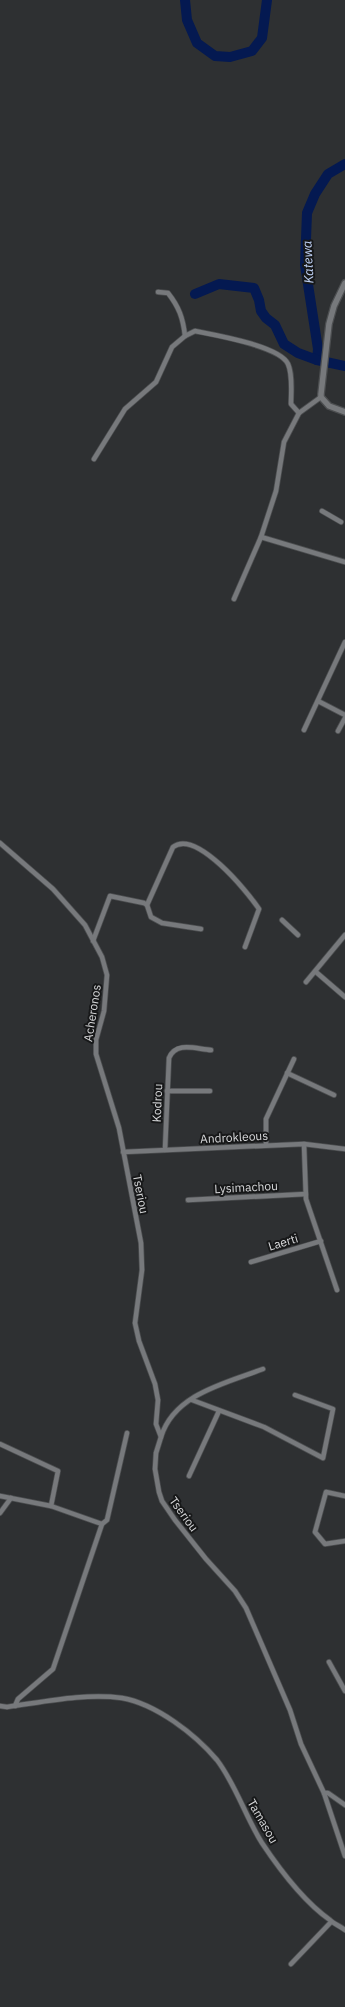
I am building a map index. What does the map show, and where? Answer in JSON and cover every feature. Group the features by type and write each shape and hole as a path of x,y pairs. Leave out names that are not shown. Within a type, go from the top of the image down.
{"street":[{"path":"345,283 332,314 325,348 321,397 329,406 345,412"},
{"path":"158,292 168,293 176,303 183,318 185,336"},
{"path":"94,460 125,409 156,382 172,347 195,330 252,344 281,356 288,363 290,370 291,404 299,413"},
{"path":"234,599 261,537 276,491 284,442 299,413 321,397"},
{"path":"322,511 341,522"},
{"path":"261,537 345,562"},
{"path":"304,730 345,642"},
{"path":"318,701 345,716 338,731"},
{"name":"Acheronos","path":"0,842 53,889 85,926 102,957 107,975 104,1011 96,1040 96,1054 119,1128 123,1152"},
{"path":"201,929 162,923 151,918 147,905 173,847 178,843 187,843 213,858 250,896 259,909 245,947"},
{"path":"93,941 110,896 147,905"},
{"path":"282,920 298,935"},
{"path":"306,982 316,972 345,935"},
{"path":"316,972 345,997"},
{"name":"Kodrou","path":"165,1150 169,1058 172,1051 176,1048 211,1050"},
{"path":"266,1146 266,1119 294,1059"},
{"path":"288,1073 334,1095"},
{"path":"167,1091 210,1091"},
{"path":"304,1144 306,1194 337,1290"},
{"name":"Androkleous","path":"123,1152 304,1144 345,1149"},
{"name":"Tseriou","path":"123,1152 141,1250 142,1270 136,1313 137,1332 155,1384 158,1406 156,1424 161,1437 156,1453 155,1469 156,1481 162,1501 206,1559 235,1591 246,1608 290,1710 301,1744 324,1793 345,1856"},
{"name":"Lysimachou","path":"188,1200 306,1194"},
{"name":"Laerti","path":"251,1262 321,1242"},
{"path":"161,1437 168,1421 185,1402 192,1400 206,1390 263,1369"},
{"path":"192,1400 264,1427 323,1458 333,1408 295,1395"},
{"path":"189,1476 219,1411"},
{"path":"15,1706 18,1699 53,1668 102,1524 107,1520 127,1433"},
{"path":"0,1444 58,1471 51,1506"},
{"path":"345,1496 326,1492 315,1532 325,1544 345,1541"},
{"path":"0,1496 51,1506 102,1524"},
{"path":"0,1513 11,1498"},
{"path":"329,1662 345,1691"},
{"name":"Tamasou","path":"0,1706 15,1706 97,1696 123,1699 149,1707 169,1719 187,1731 217,1760 262,1842 296,1888 331,1922 345,1930"},
{"path":"324,1793 328,1793 345,1805"},
{"path":"291,1964 331,1922"}],"waterway":[{"name":"Katewa","path":"185,0 187,20 197,43 215,56 230,57 252,51 262,38 267,0"},
{"name":"Katewa","path":"345,164 328,174 315,194 307,213 305,265 318,349 317,360 345,366"},
{"path":"195,294 219,284 254,288 259,300 261,311 266,318 275,325 284,344 298,353 317,360"}]}
